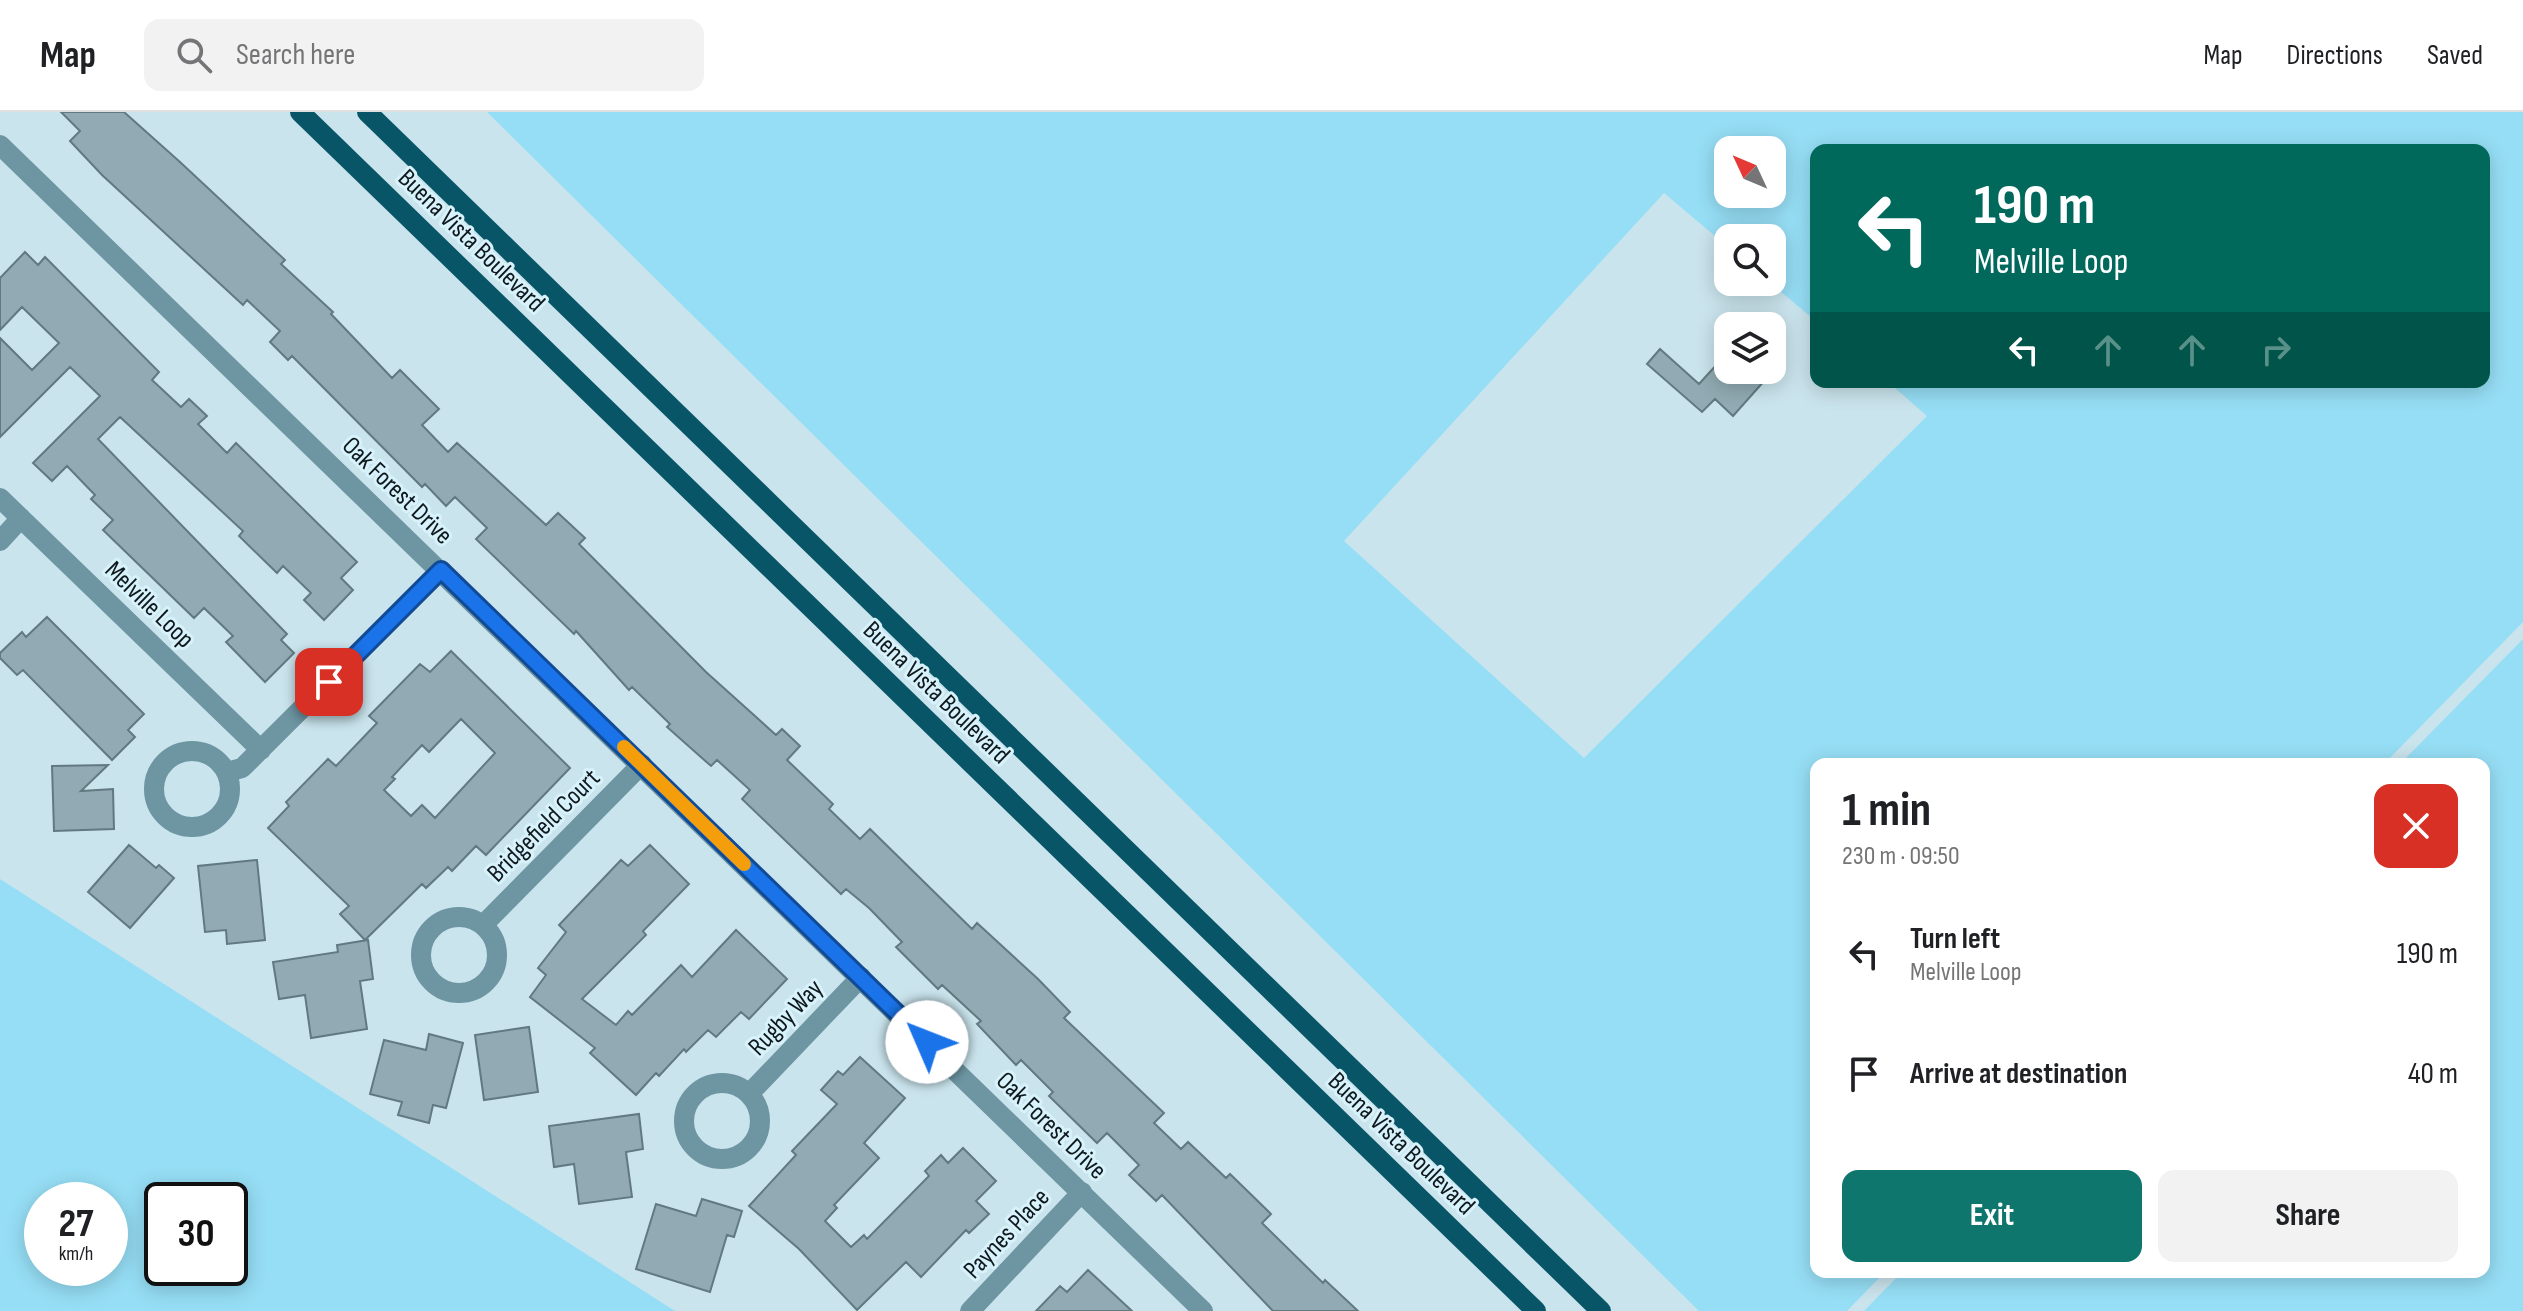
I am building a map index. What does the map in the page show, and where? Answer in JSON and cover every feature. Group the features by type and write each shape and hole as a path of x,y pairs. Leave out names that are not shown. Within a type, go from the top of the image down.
{"main road":[{"name":"Buena Vista Boulevard","path":"300,112 1536,1311"},
{"name":"Buena Vista Boulevard","path":"367,112 1601,1311"}],"street":[{"name":"Oak Forest Drive","path":"2,152 441,570 1203,1311"},
{"name":"Melville Loop","path":"0,498 261,750"},
{"path":"0,541 21,518"},
{"path":"227,772 242,768 441,570"},
{"name":"Bridgefield Court","path":"483,925 642,764"},
{"name":"Rugby Way","path":"749,1094 861,977"},
{"name":"Paynes Place","path":"970,1311 1082,1192"}],"shaded area":[{"path":"487,112 2523,112 2523,622 2390,758 1810,758 1810,1278 1879,1278 1847,1311 1699,1311","holes":["1810,144 2490,144 2490,388 1895,388 1927,416 1584,758 1344,541 1664,193 1714,235 1714,224 1786,224 1786,296 1810,316"]},
{"path":"2523,639 2523,1311 1864,1311 1896,1278 2490,1278 2490,758 2406,758"},
{"path":"0,879 675,1311 0,1311"}],"building":[{"path":"61,112 124,112 180,162 285,260 281,264 333,312 331,314 392,378 400,370 439,409 422,425 448,452 457,443 546,525 558,513 585,538 579,544 706,672 776,735 782,729 800,746 787,760 833,804 829,809 860,839 870,829 972,929 977,923 1038,979 1070,1012 1064,1018 1164,1113 1154,1123 1181,1149 1188,1142 1226,1178 1230,1174 1271,1214 1262,1223 1323,1283 1325,1280 1358,1311 1273,1311 1162,1195 1156,1201 1129,1175 1139,1165 1107,1133 1097,1143 1049,1096 1053,1092 1021,1060 1016,1065 977,1024 981,1021 942,985 938,989 896,947 902,942 869,908 846,889 841,894 742,799 750,790 717,760 711,766 667,727 670,724 632,687 629,690 576,631 574,634 476,539 487,528 455,497 446,506 425,484 422,487 292,356 288,360 270,342 280,331 247,300 243,305 102,175 70,141 80,131"},
{"path":"25,252 38,265 45,257 159,372 152,380 181,407 189,399 207,416 198,424 227,453 236,443 357,562 341,578 353,590 324,620 304,600 311,593 283,566 277,573 239,536 243,531 120,417 98,439 287,634 281,640 294,653 265,682 226,642 233,636 204,608 194,618 103,530 113,520 91,499 95,495 67,466 52,481 33,463 100,396 70,367 0,437 0,338 32,370 59,343 22,307 0,330 0,278"},
{"path":"1660,349 1699,384 1714,367 1714,384 1762,384 1733,416 1715,399 1702,412 1647,364"},
{"path":"47,617 144,714 128,730 135,737 112,760 23,670 17,675 0,658 0,653 22,632 26,637"},
{"path":"451,651 570,768 486,855 476,846 452,871 448,867 426,888 422,884 365,940 340,914 349,906 268,828 289,806 286,802 328,759 336,766 377,723 369,716 420,664 430,672","holes":["461,719 495,753 435,818 422,805 411,816 384,790 422,745 429,752"]},
{"path":"108,765 81,791 113,789 114,829 54,831 52,766"},
{"path":"129,845 156,868 159,865 174,878 130,928 88,892"},
{"path":"650,845 689,884 643,931 646,935 582,999 616,1025 628,1011 632,1015 681,965 692,977 736,930 787,979 749,1019 741,1012 716,1037 708,1030 686,1052 684,1049 659,1076 656,1073 636,1095 590,1053 595,1048 530,997 546,975 538,968 566,932 559,925 621,860 628,866"},
{"path":"257,860 265,940 227,944 226,930 205,932 198,866"},
{"path":"368,940 373,979 360,981 367,1029 311,1038 305,995 279,999 273,962 338,952 337,945"},
{"path":"529,1027 538,1092 484,1100 475,1035"},
{"path":"429,1034 463,1043 446,1108 433,1105 429,1123 398,1115 402,1102 370,1094 384,1040 426,1050"},
{"path":"860,1057 905,1098 864,1143 879,1158 834,1205 837,1208 825,1221 851,1247 864,1235 867,1239 929,1176 925,1171 941,1155 948,1163 963,1148 996,1181 976,1201 989,1214 969,1233 966,1230 921,1277 906,1262 857,1310 799,1249 749,1206 796,1155 792,1151 837,1104 821,1090 838,1071 843,1075"},
{"path":"639,1114 643,1149 626,1152 632,1197 579,1204 574,1164 554,1167 549,1126"},
{"path":"702,1199 742,1211 734,1237 727,1235 710,1292 636,1269 656,1204 696,1216"},
{"path":"1088,1270 1132,1311 1036,1311 1060,1286 1067,1292"}],"slow traffic":[{"path":"624,747 744,864"}],"route":[{"path":"329,682 441,570 927,1042"}]}
